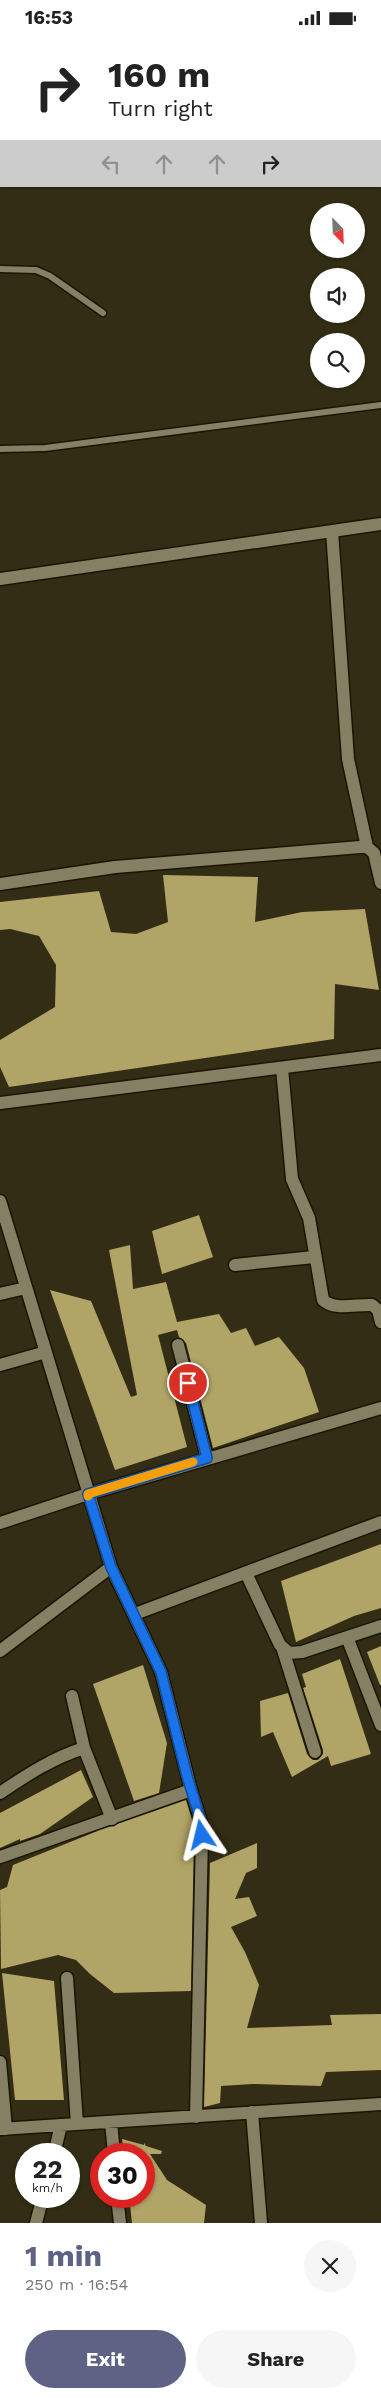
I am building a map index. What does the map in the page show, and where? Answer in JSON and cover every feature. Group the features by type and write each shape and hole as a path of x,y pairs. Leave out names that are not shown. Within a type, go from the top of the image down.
{"street":[{"path":"0,579 381,525"},
{"path":"332,531 347,750 367,847 374,853 377,860 381,883"},
{"path":"0,884 115,867 367,847"},
{"path":"0,1103 381,1055"},
{"path":"282,1068 291,1170 309,1218 314,1257 323,1300 328,1304 336,1306 372,1305 378,1310 381,1322"},
{"path":"1,1206 111,1567 161,1672 200,1818 202,1835 196,2117"},
{"path":"235,1265 314,1257"},
{"path":"0,1294 26,1288"},
{"path":"178,1345 207,1458"},
{"path":"0,1365 46,1352"},
{"path":"0,1521 207,1458 381,1408"},
{"path":"135,1614 381,1522"},
{"path":"0,1651 111,1567"},
{"path":"246,1573 283,1650 316,1753"},
{"path":"283,1650 289,1653 302,1652 381,1626"},
{"path":"347,1637 381,1725"},
{"path":"72,1696 84,1748 112,1819"},
{"path":"0,1793 37,1767 61,1755 84,1748"},
{"path":"0,1857 191,1790"},
{"path":"67,1978 77,2124"},
{"path":"0,2062 3,2129 381,2103"},
{"path":"252,2112 261,2223"},
{"path":"111,2122 113,2143"},
{"path":"57,2143 61,2125"},
{"path":"36,2223 40,2208"},
{"path":"118,2208 120,2223"}],"lane":[{"path":"0,269 36,270 50,276 103,313"},
{"path":"0,449 46,448 381,405"}],"building":[{"path":"163,875 258,877 255,922 302,912 365,909 379,990 335,984 334,1039 9,1087 0,1067 0,1040 55,1007 56,965 39,936 10,929 0,930 0,902 99,891 111,932 136,934 168,922"},
{"path":"199,1215 213,1257 162,1274 152,1231"},
{"path":"130,1245 133,1289 166,1282 177,1322 219,1314 231,1333 246,1328 255,1346 279,1337 304,1368 319,1412 213,1448 186,1343 179,1337 177,1330 158,1335 187,1447 115,1470 50,1290 91,1301 131,1397 137,1395 109,1250"},
{"path":"381,1544 381,1608 354,1616 296,1642 281,1581"},
{"path":"381,1646 381,1685 380,1685 367,1652"},
{"path":"340,1659 371,1754 331,1766 328,1756 292,1777 273,1732 261,1737 260,1701 288,1693 307,1754 313,1760 318,1760 323,1754 323,1750 303,1688 306,1687 302,1674"},
{"path":"143,1665 167,1743 159,1793 134,1801 93,1684"},
{"path":"81,1770 93,1797 40,1834 20,1841 20,1839 0,1848 0,1813"},
{"path":"186,1800 194,1835 191,1991 114,1993 76,1960 58,1955 1,1969 0,1890 7,1887 13,1865 100,1830"},
{"path":"257,1843 257,1868 246,1873 235,1899 249,1897 257,1916 231,1927 245,1952 259,1985 247,2028 332,2025 330,2015 381,2014 381,2070 326,2072 321,2086 253,2084 221,2086 220,2103 204,2107 210,1863"},
{"path":"2,1973 54,1981 64,2100 15,2100"},
{"path":"122,2139 137,2143 123,2143"},
{"path":"155,2149 162,2151 161,2154 155,2154"},
{"path":"155,2162 167,2180 206,2205 204,2223 132,2223 130,2208 155,2208"}],"slow traffic":[{"path":"88,1496 88,1494 193,1462"}],"route":[{"path":"188,1383 207,1458 88,1494 111,1567 161,1672 187,1776 200,1818 202,1835"}]}
